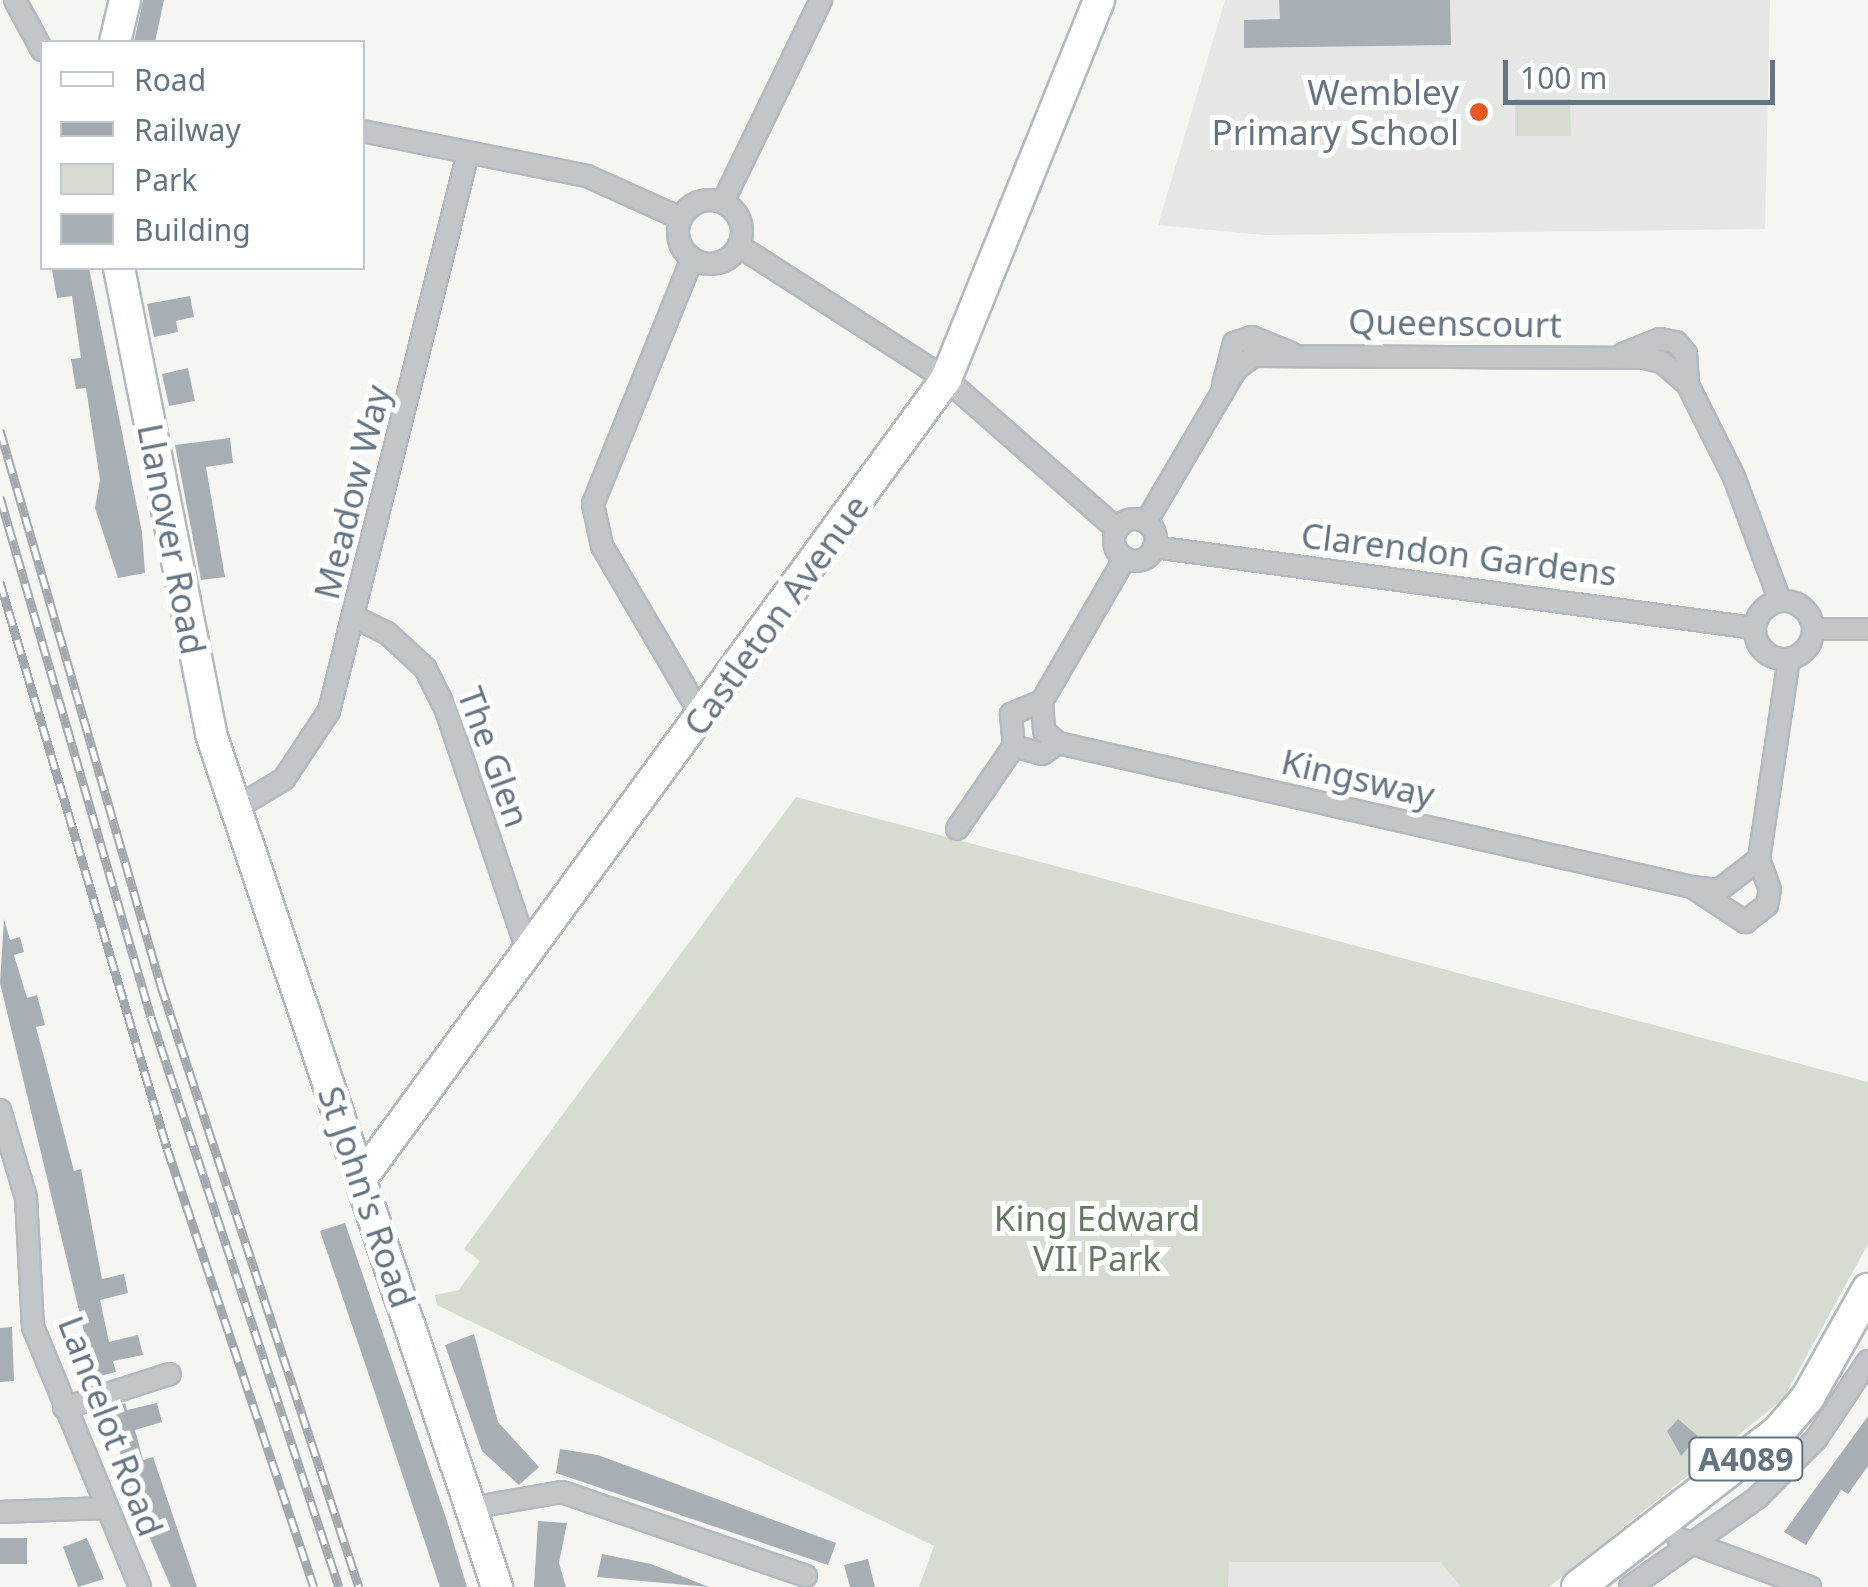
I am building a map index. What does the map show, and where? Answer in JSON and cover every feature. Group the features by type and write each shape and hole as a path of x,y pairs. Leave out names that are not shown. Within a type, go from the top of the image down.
{"main road":[{"name":"A4089","path":"1578,1587 1672,1534 1778,1431 1808,1397 1868,1290"}],"street":[{"path":"15,0 40,46"},
{"path":"115,40 125,0"},
{"path":"724,202 821,0"},
{"name":"Castleton Avenue","path":"362,1180 946,378 1099,0"},
{"path":"365,133 587,176 680,218"},
{"name":"Meadow Way","path":"236,808 284,779 309,749 329,711 356,618 468,153"},
{"path":"695,202 724,202 740,218 739,246 723,262 692,260 678,242 680,218 695,202"},
{"path":"739,246 946,378 1117,528"},
{"path":"692,260 593,504 602,546 702,718"},
{"name":"Llanover Road","path":"119,270 211,734 236,808"},
{"name":"Queenscourt","path":"1146,522 1245,360 1292,354 1617,357 1660,339 1676,342 1686,354 1688,385 1734,477 1780,600"},
{"path":"1128,520 1146,522 1154,547 1142,560 1125,558 1115,548 1117,528 1128,520"},
{"name":"Clarendon Gardens","path":"1154,547 1754,628"},
{"path":"1058,743 1044,732 1042,701 1125,558"},
{"path":"1780,600 1800,605 1813,629 1806,648 1789,659 1768,654 1754,628 1763,610 1780,600"},
{"name":"The Glen","path":"356,618 387,633 425,668 439,696 528,952"},
{"path":"1813,629 1868,628"},
{"name":"Kingsway","path":"1692,888 1745,922 1766,905 1759,859 1789,659"},
{"path":"957,830 1014,746 1011,714 1042,701"},
{"name":"Kingsway","path":"1014,746 1042,754 1058,743 1692,888 1719,890 1759,859"},
{"name":"St John's Road","path":"236,808 497,1587"},
{"name":"Lancelot Road","path":"1,1118 26,1198 33,1327 140,1587"},
{"path":"1635,1586 1672,1534 1757,1498 1816,1440 1868,1361"},
{"path":"64,1408 170,1374"},
{"path":"470,1508 562,1492 806,1576"},
{"path":"0,1512 105,1508"},
{"path":"1672,1534 1810,1587"}],"shaded area":[{"name":"Wembley Primary School","path":"1225,0 1770,0 1765,229 1264,235 1158,225"},
{"path":"1228,1562 1440,1562 1461,1587 1228,1587"}],"green space":[{"path":"1515,99 1570,99 1571,136 1515,136"},
{"name":"King Edward VII Park","path":"796,797 1868,1082 1868,1244 1783,1399 1549,1587 1461,1587 1440,1562 1229,1562 1228,1587 919,1587 934,1546 437,1305 435,1295 459,1290 480,1261 464,1249"}],"building":[{"path":"143,0 164,0 155,40 134,40"},
{"path":"1279,0 1450,0 1451,45 1244,48 1244,20 1280,19"},
{"path":"52,270 89,270 142,532 145,573 118,578 95,508 100,480 86,388 76,389 71,359 81,358 72,296 57,298"},
{"path":"190,296 194,317 176,321 178,332 154,337 147,304"},
{"path":"188,368 195,401 169,406 162,374"},
{"path":"230,438 233,463 206,467 225,577 201,580 175,445"},
{"path":"4,919 10,940 20,937 24,952 14,955 27,998 37,995 45,1025 36,1027 74,1171 81,1169 102,1279 124,1274 128,1293 100,1300 109,1342 138,1335 143,1355 113,1361 116,1372 95,1377 0,983"},
{"path":"345,1223 467,1587 440,1587 320,1231"},
{"path":"12,1327 14,1381 0,1382 0,1328"},
{"path":"474,1334 498,1422 539,1467 519,1485 482,1451 445,1345"},
{"path":"125,1403 127,1410 157,1403 162,1422 135,1430 143,1460 153,1457 197,1587 171,1587 132,1497 108,1408"},
{"path":"1868,1416 1868,1466 1848,1494 1841,1490 1806,1545 1784,1532"},
{"path":"1678,1419 1698,1436 1681,1456 1667,1431"},
{"path":"560,1449 598,1455 836,1543 828,1565 556,1473"},
{"path":"538,1521 567,1523 559,1563 566,1587 534,1587"},
{"path":"0,1538 27,1538 27,1564 0,1564"},
{"path":"87,1538 104,1579 78,1587 63,1547"},
{"path":"602,1554 651,1564 709,1587 597,1577"},
{"path":"868,1559 875,1587 850,1587 844,1565"}],"railway":[{"path":"0,430 161,986 359,1587"},
{"path":"0,497 151,1017 339,1587"},
{"path":"0,582 167,1148 314,1587"}],"place":[{"name":"Wembley Primary School","path":"1479,112"}]}
